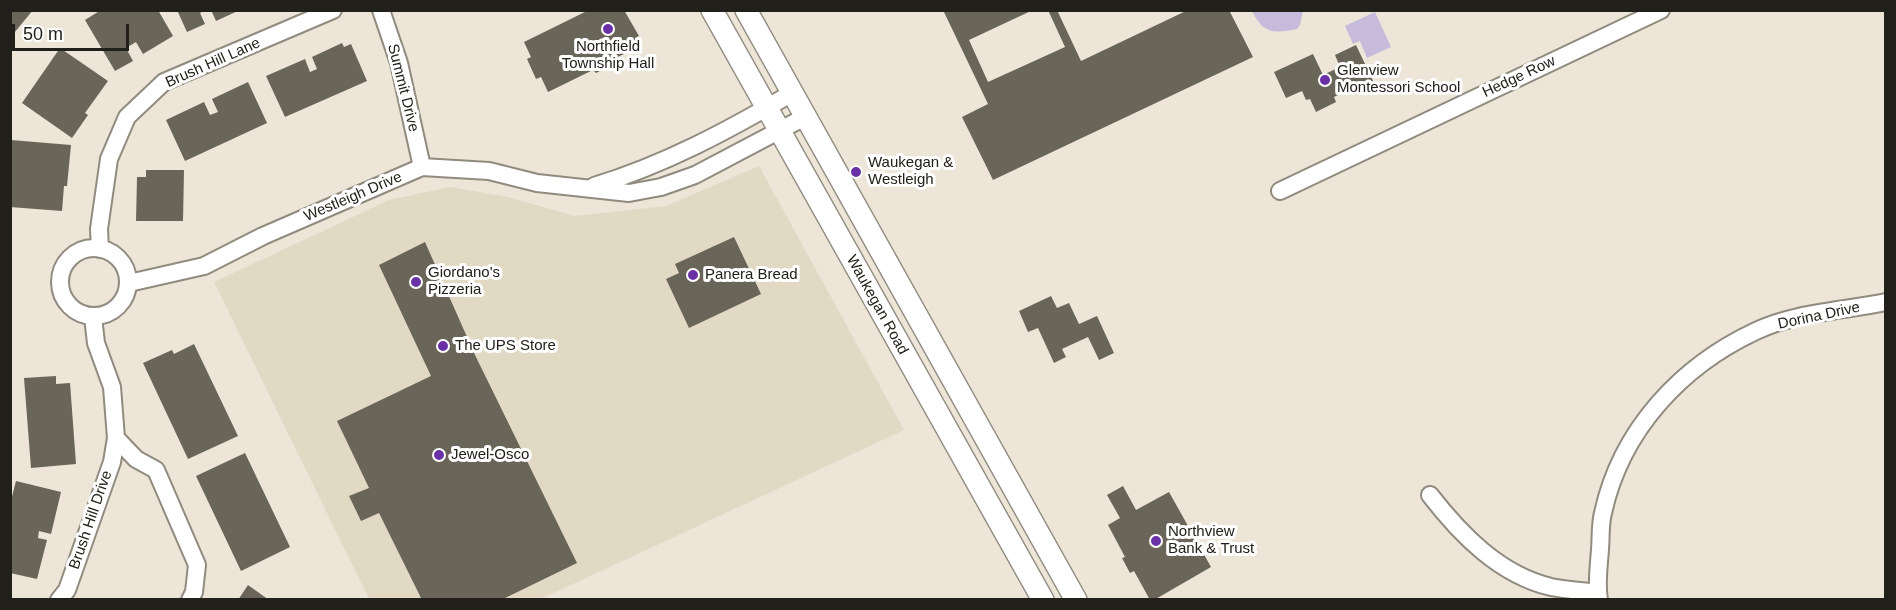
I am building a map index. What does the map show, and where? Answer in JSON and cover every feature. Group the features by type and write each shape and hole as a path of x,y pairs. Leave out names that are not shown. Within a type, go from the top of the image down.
{"main road":[{"name":"Waukegan Road","path":"712,10 1043,600"},
{"name":"Waukegan Road","path":"746,10 1076,600"},
{"path":"955,443 981,429"}],"street":[{"name":"Brush Hill Lane","path":"100,249 99,229 109,159 127,117 164,82 333,10"},
{"name":"Summit Drive","path":"381,10 399,63 423,167"},
{"name":"Hedge Row","path":"1280,190 1661,10"},
{"name":"Westleigh Drive","path":"587,188 624,177 675,156 792,93"},
{"name":"Westleigh Drive","path":"129,283 204,266 263,236 423,167 489,171 537,183 628,193 661,187 695,176 805,117"},
{"path":"100,249 109,251 117,257 128,273 129,283 124,300 118,307 102,316 93,317 77,312 70,306 65,300 60,283 64,267 69,260 83,250 100,249"},
{"name":"Dorina Drive","path":"1430,495 1450,522 1499,564 1550,587 1598,596 1603,514 1614,479 1629,444 1655,406 1681,379 1716,352 1758,330 1793,318 1886,302"},
{"path":"93,317 96,343 112,387 116,438 136,459 156,470 197,565 194,592 190,600"},
{"name":"Brush Hill Drive","path":"59,600 67,590 111,462 116,438"}],"shaded area":[{"path":"1252,11 1303,11 1297,29 1275,31 1264,28"},
{"path":"1375,12 1391,47 1367,58 1360,41 1353,44 1345,26"},
{"path":"759,166 904,430 541,599 369,599 214,282 389,200 450,187 508,197 575,216 666,206"}],"building":[{"path":"10,10 33,10 10,38"},
{"path":"101,10 158,10 173,36 143,54 136,42 126,48 133,61 115,71 85,20"},
{"path":"177,10 205,10 200,13 205,24 187,32"},
{"path":"211,10 240,10 216,21"},
{"path":"589,10 624,10 639,36 637,37 641,46 609,61 611,65 596,73 593,70 548,92 541,77 536,79 527,59 531,57 524,42"},
{"path":"943,10 1033,10 969,40 988,82 1065,47 1048,10 1057,10 1081,61 1188,10 1229,10 1253,57 993,180 962,117 988,104"},
{"path":"342,43 344,47 351,44 367,81 285,117 266,76 305,59 310,72 317,69 312,57"},
{"name":"Glenview Montessori School","path":"1356,45 1375,85 1355,95 1352,88 1334,97 1336,102 1316,112 1310,99 1306,100 1302,91 1286,98 1274,72 1313,54 1323,75 1340,67 1335,55"},
{"path":"60,48 108,81 85,113 88,115 72,138 22,103"},
{"path":"248,82 267,123 185,161 166,120 204,102 210,115 218,112 212,99"},
{"path":"11,140 71,145 62,211 10,207"},
{"path":"146,170 184,170 183,221 136,221 137,177 146,177"},
{"path":"734,237 761,294 689,328 666,279 679,273 675,264"},
{"name":"Jewel-Osco","path":"425,242 475,355 577,563 501,600 422,600 379,513 361,521 349,496 369,488 337,421 431,376 379,265"},
{"path":"1051,296 1057,308 1069,303 1079,324 1097,316 1114,353 1099,360 1088,337 1062,349 1066,357 1054,363 1038,328 1028,332 1019,311"},
{"path":"194,344 238,436 188,459 143,363 172,350 174,354"},
{"path":"56,376 56,384 70,383 76,464 31,468 24,378"},
{"path":"245,453 290,547 241,571 196,476"},
{"path":"16,481 61,492 51,534 39,531 38,538 47,540 37,579 10,573 10,504"},
{"name":"Northview Bank & Trust","path":"1123,486 1136,510 1169,492 1211,567 1154,600 1150,600 1134,571 1130,573 1122,558 1125,557 1108,525 1120,518 1107,495"},
{"path":"248,585 269,600 238,600"}],"place":[{"name":"Northfield Township Hall","path":"608,29"},
{"name":"Glenview Montessori School","path":"1325,80"},
{"name":"Waukegan & Westleigh","path":"856,172"},
{"name":"Panera Bread","path":"693,275"},
{"name":"Giordano's Pizzeria","path":"416,282"},
{"name":"The UPS Store","path":"443,346"},
{"name":"Jewel-Osco","path":"439,455"},
{"name":"Northview Bank & Trust","path":"1156,541"}]}
